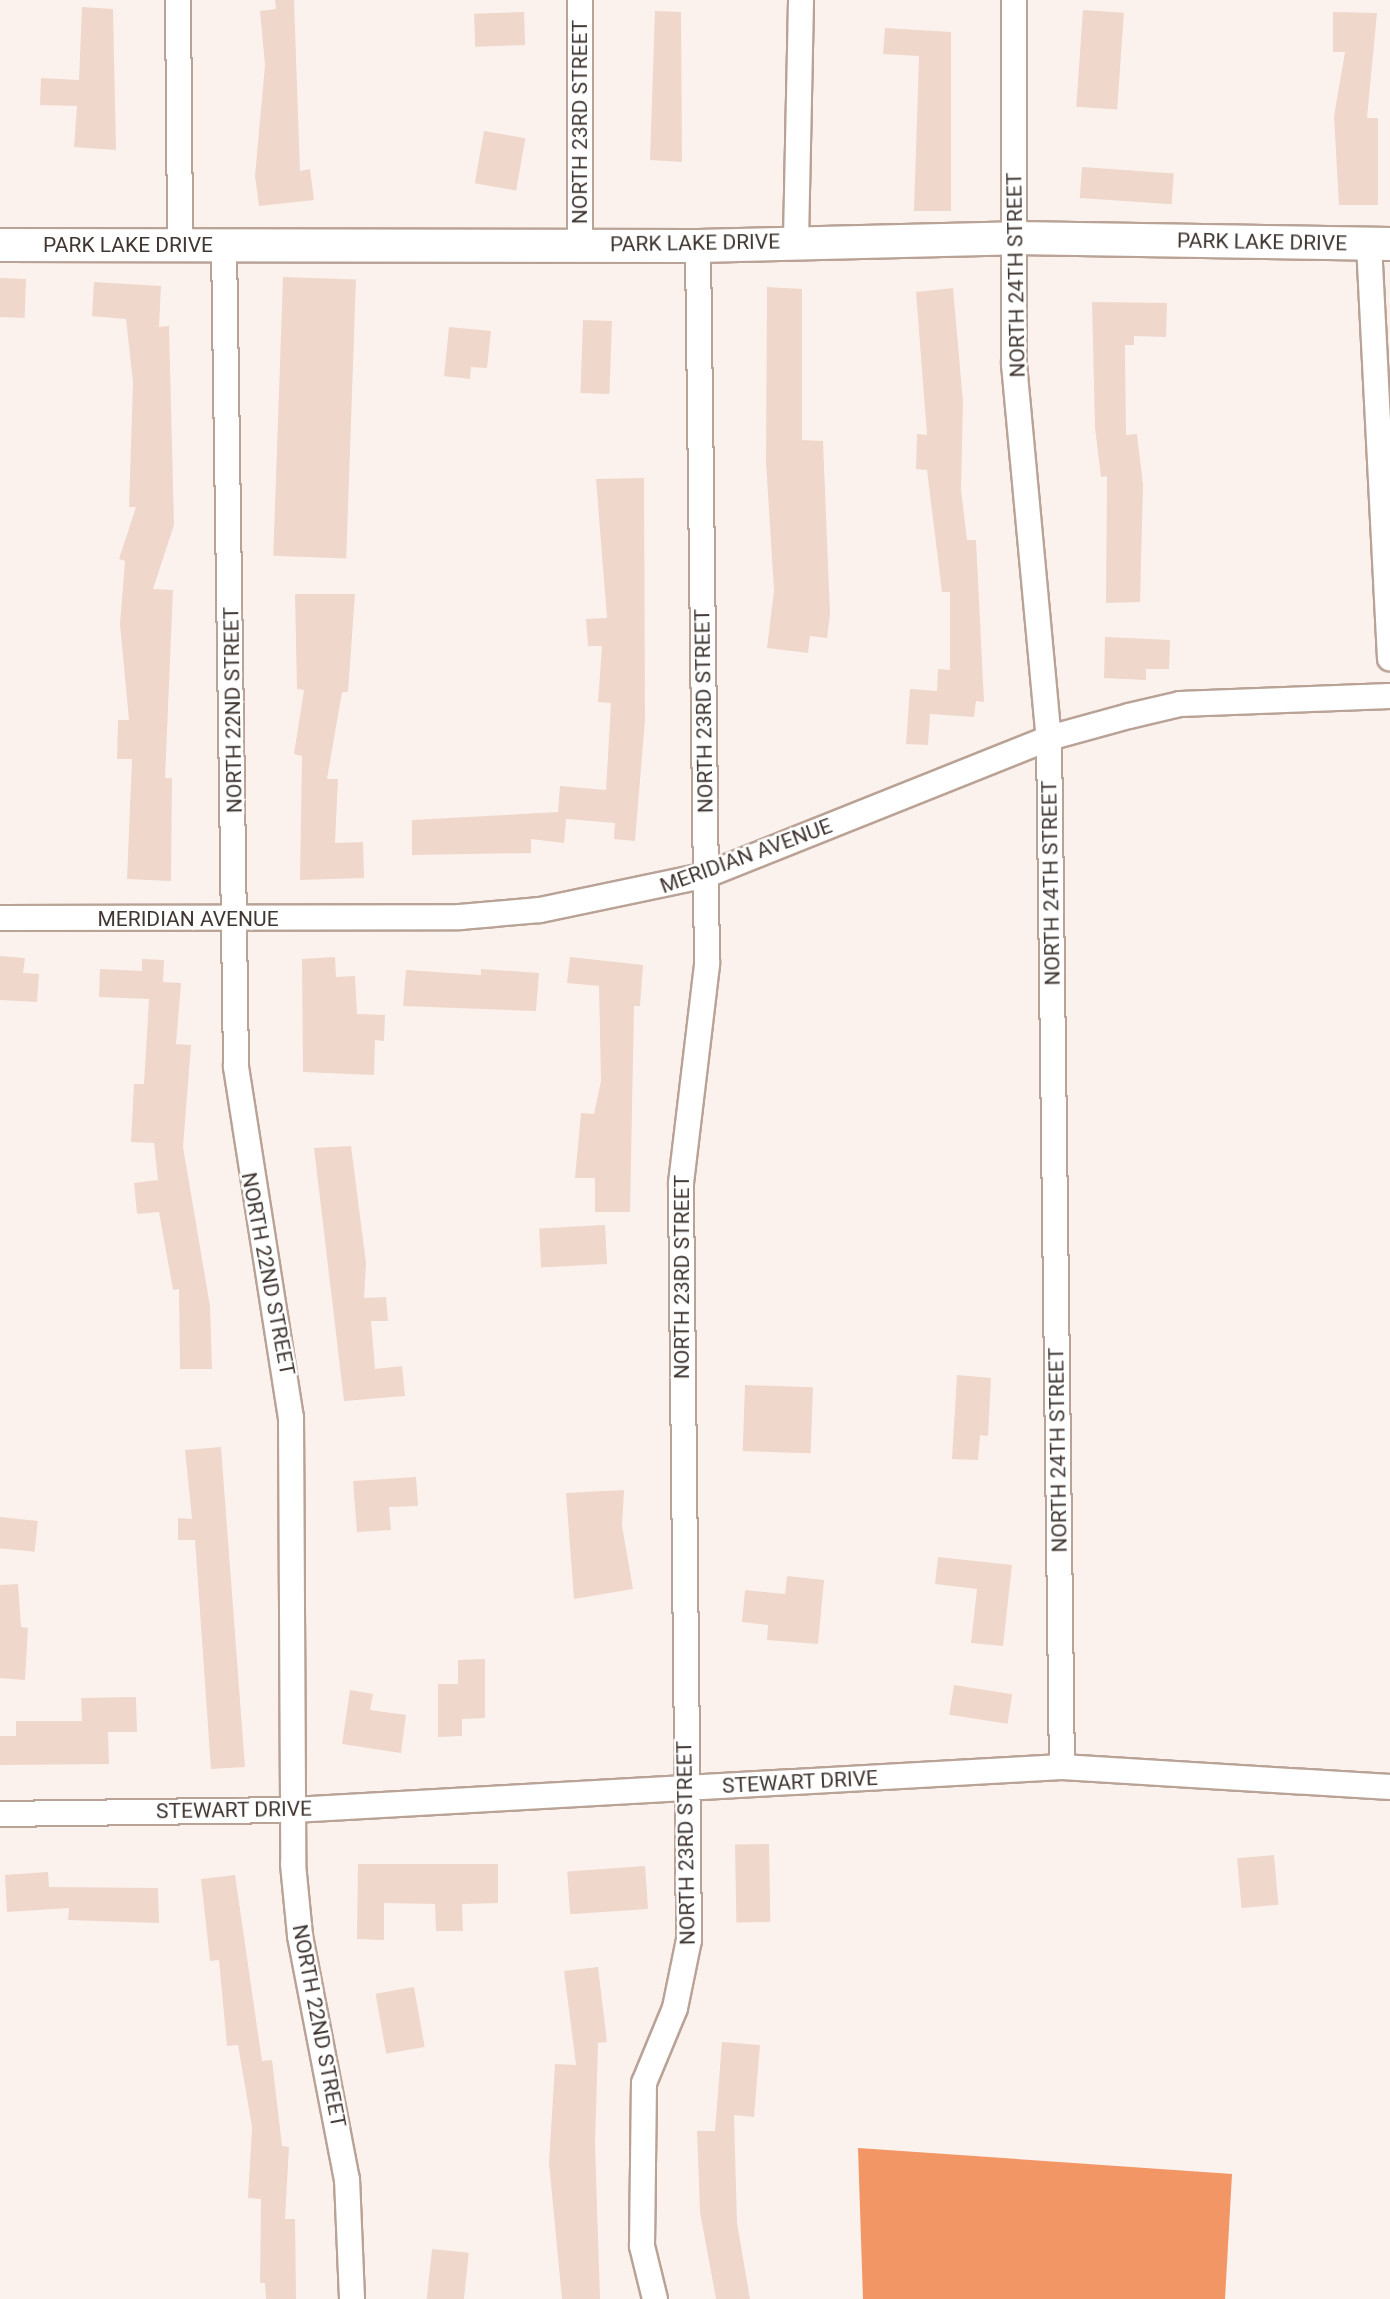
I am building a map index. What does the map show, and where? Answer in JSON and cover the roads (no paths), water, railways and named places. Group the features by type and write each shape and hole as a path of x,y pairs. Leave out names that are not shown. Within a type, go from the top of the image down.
{"street":[{"path":"178,0 180,245"},
{"name":"NORTH 23RD STREET","path":"580,0 580,245"},
{"path":"796,240 801,0"},
{"name":"NORTH 24TH STREET","path":"1014,0 1014,364 1049,738 1062,1767"},
{"name":"PARK LAKE DRIVE","path":"0,244 698,246 796,240 1015,238 1379,244"},
{"path":"1379,244 1390,658"},
{"name":"NORTH 22ND STREET","path":"224,245 236,1067 245,1155 275,1288 291,1417 293,1810 300,1936 347,2179 352,2299"},
{"name":"NORTH 23RD STREET","path":"654,2299 642,2246 641,2112 652,2054 685,1973 681,1183 703,1022 707,874 698,246"},
{"name":"MERIDIAN AVENUE","path":"0,918 235,919 540,910 707,874 1049,738 1180,704 1390,696"},
{"name":"STEWART DRIVE","path":"0,1814 293,1810 1062,1767 1390,1787"}]}
